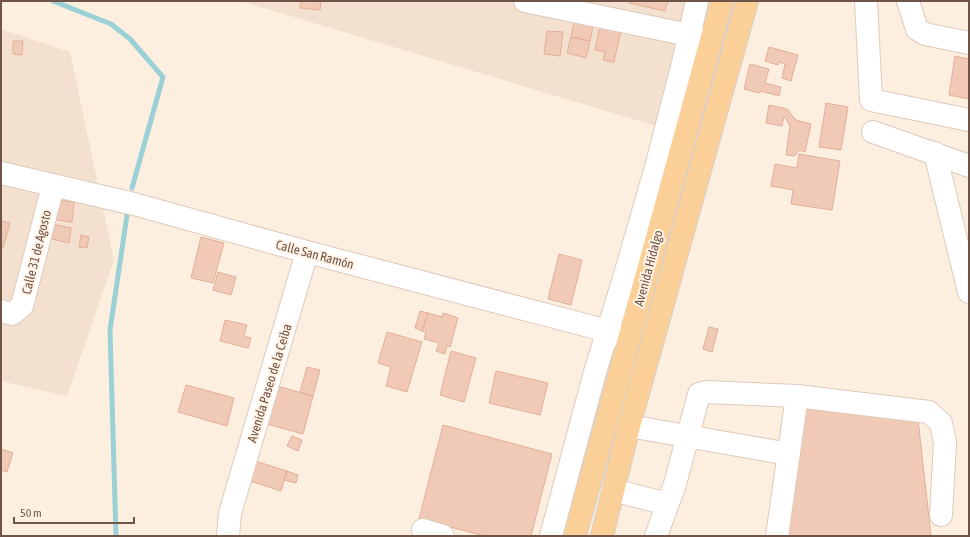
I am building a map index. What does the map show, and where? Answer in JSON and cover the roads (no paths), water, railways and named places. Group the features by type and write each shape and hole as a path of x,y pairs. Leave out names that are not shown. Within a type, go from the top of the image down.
{"main road":[{"name":"Avenida Hidalgo","path":"575,536 722,1"},
{"name":"Avenida Hidalgo","path":"602,536 629,426 747,1"}],"street":[{"path":"525,1 689,35 710,42"},
{"path":"550,536 595,372 656,166 683,63 697,1"},
{"path":"866,1 871,100 969,120"},
{"path":"908,1 916,29 925,34 969,43"},
{"path":"873,132 969,166"},
{"path":"935,153 969,292"},
{"name":"Calle San Ramón","path":"1,173 134,204 308,252 608,331 628,340"},
{"name":"Calle 31 de Agosto","path":"6,313 22,306 53,186"},
{"name":"Avenida Paseo de la Ceiba","path":"228,536 230,513 308,252"},
{"path":"656,536 675,484 699,394 706,392 797,396 929,412 941,423 944,443 942,515"},
{"path":"777,536 797,396"},
{"path":"629,426 789,454"},
{"path":"613,490 668,504"}],"waterway":[{"path":"53,1 111,24 130,39 163,77 132,188"},
{"path":"116,536 110,330 127,215"}]}
